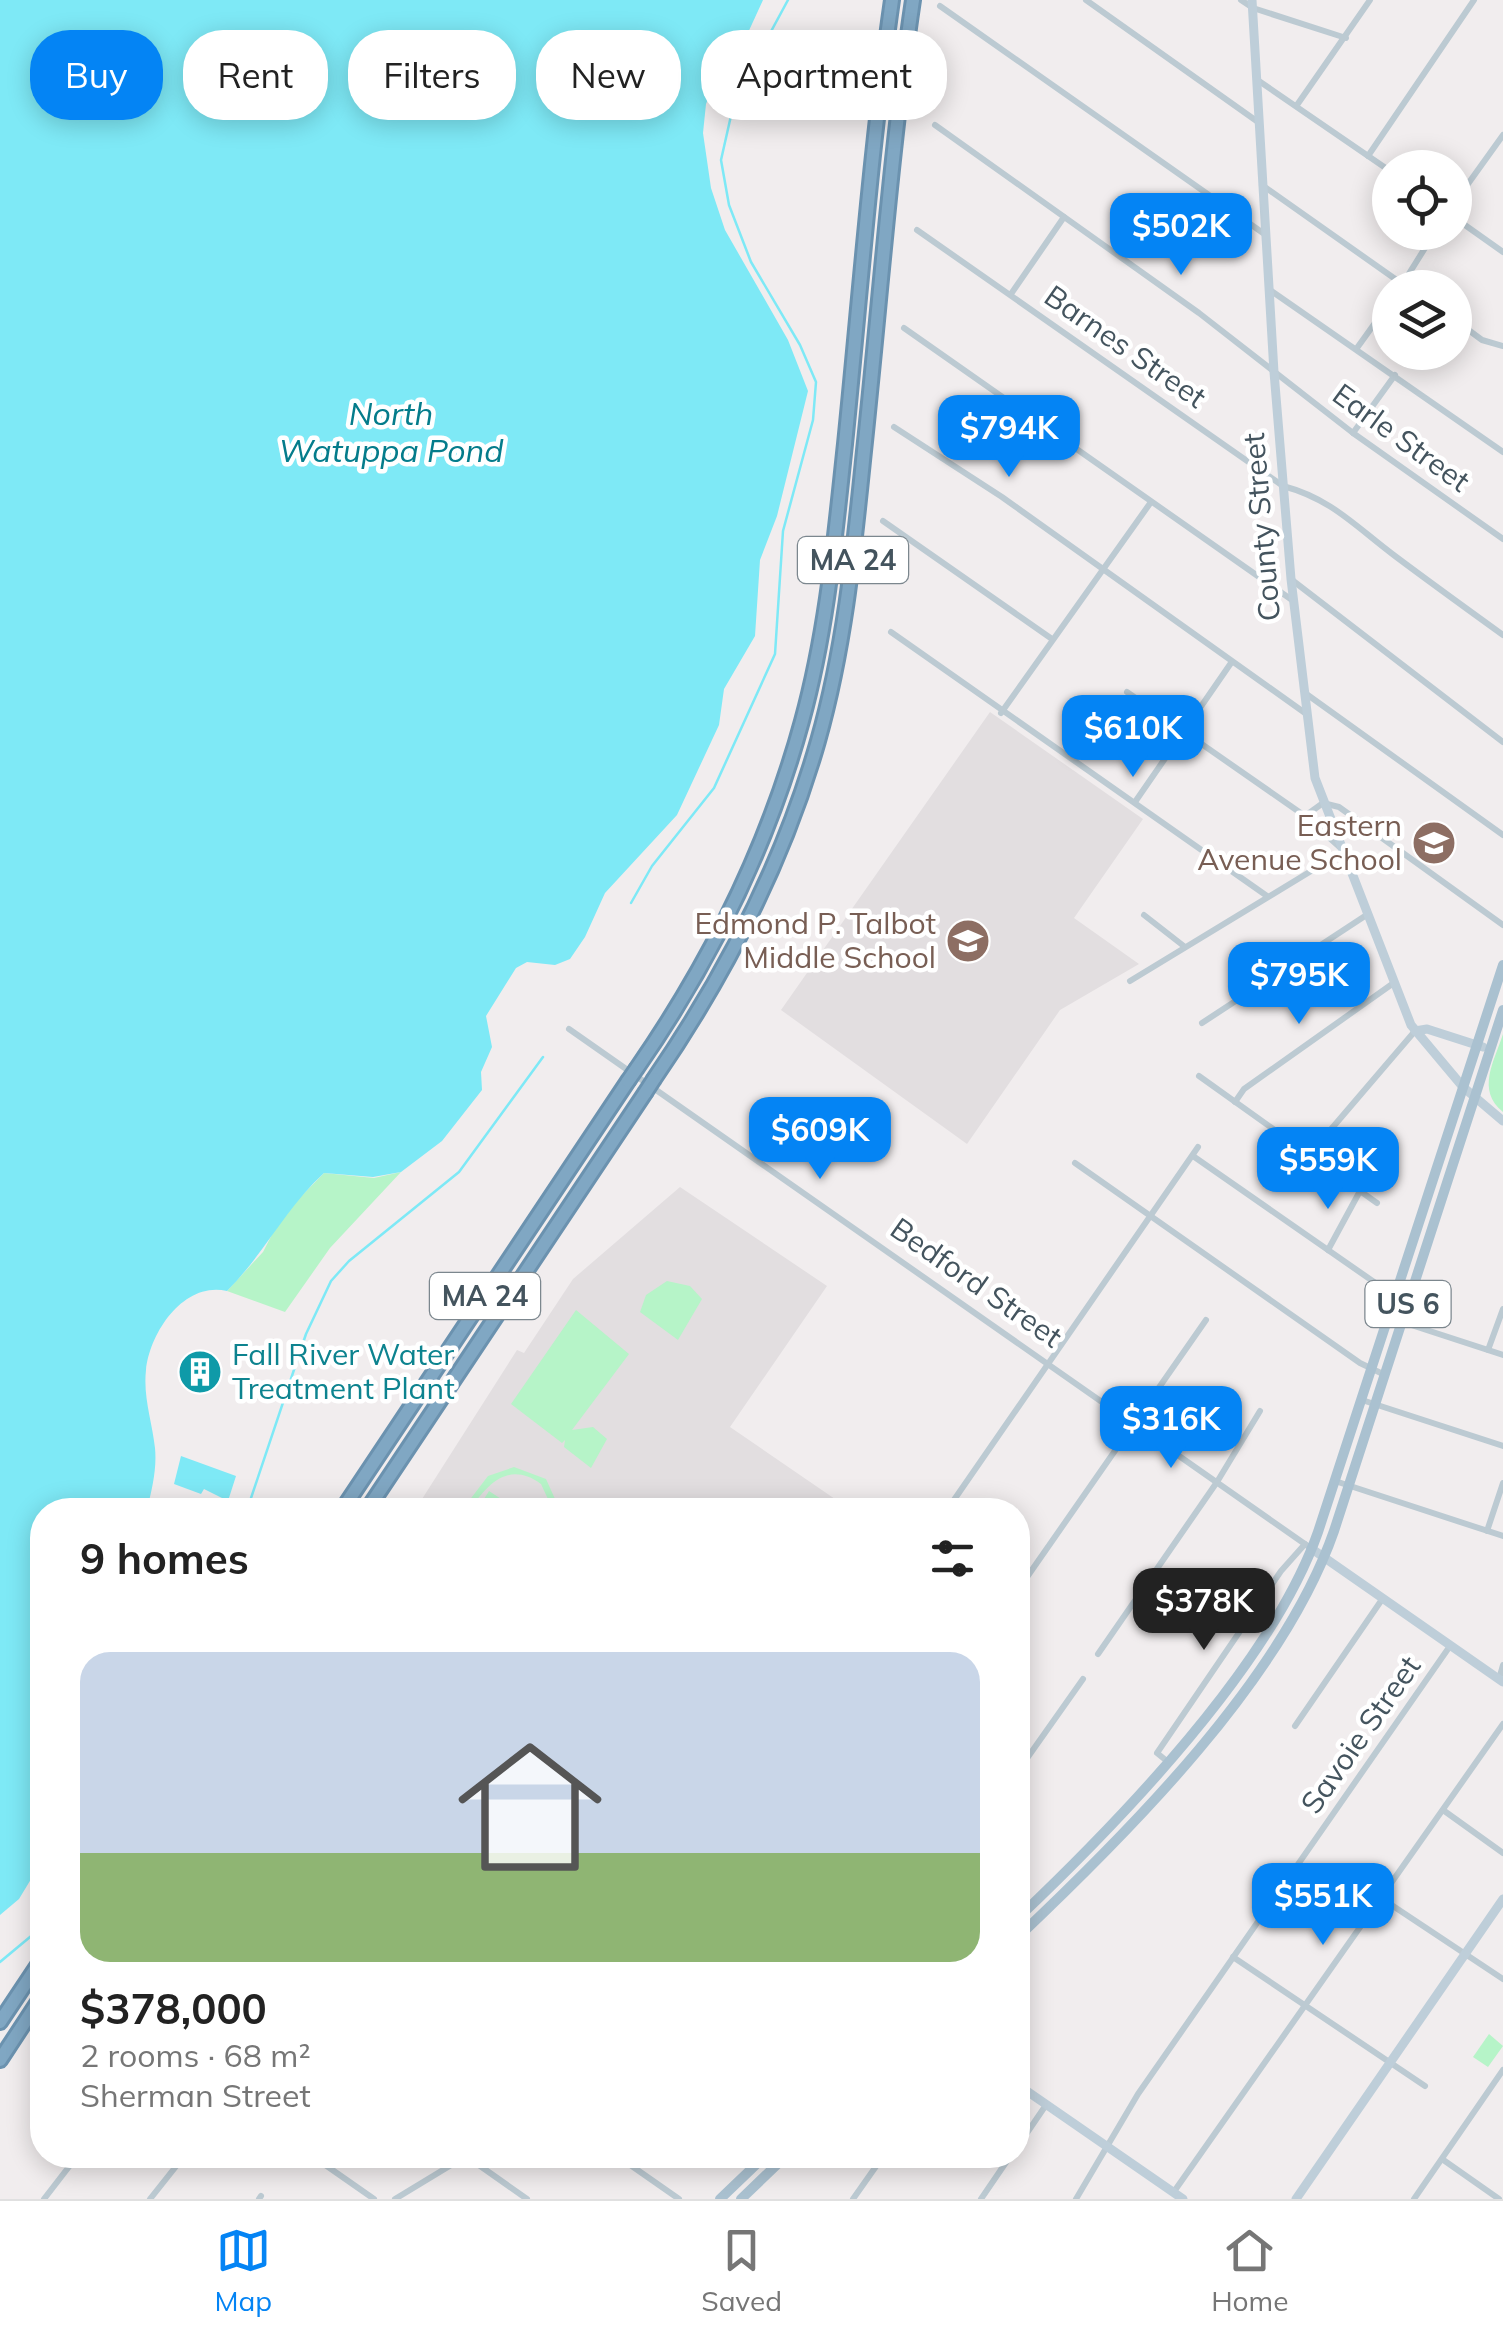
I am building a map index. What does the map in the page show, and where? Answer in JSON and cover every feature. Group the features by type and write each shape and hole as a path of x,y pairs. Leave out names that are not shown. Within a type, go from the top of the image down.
{"highway":[{"name":"MA 24","path":"350,1498 692,983 744,883 786,776 809,695 831,571 892,0"},
{"name":"MA 24","path":"375,1498 720,977 765,888 801,795 829,699 852,573 912,0"},
{"path":"0,2022 30,1976"},
{"path":"0,2060 30,2014"}],"main road":[{"name":"US 6","path":"1030,1906 1118,1819 1168,1762 1259,1640 1309,1546 1335,1482 1503,964"},
{"name":"US 6","path":"1030,1925 1112,1846 1193,1755 1275,1643 1324,1558 1503,1010"},
{"path":"720,2199 752,2168"},
{"path":"741,2199 773,2168"}],"street":[{"path":"1086,0 1258,122"},
{"path":"1241,0 1346,38"},
{"path":"1297,105 1370,0"},
{"path":"1368,156 1474,0"},
{"name":"County Street","path":"1253,4 1267,288 1291,579 1312,765 1415,1030 1463,1087 1503,1121"},
{"path":"940,6 1263,233"},
{"path":"1256,79 1372,159"},
{"name":"Earle Street","path":"936,125 1503,539"},
{"path":"1472,178 1503,135"},
{"path":"1261,184 1382,270"},
{"path":"1010,294 1064,217"},
{"name":"Barnes Street","path":"917,230 1284,486 1314,494 1342,510 1391,553 1503,636"},
{"path":"1472,230 1503,252"},
{"path":"1267,288 1503,452"},
{"path":"1357,348 1372,327"},
{"path":"904,328 1293,600"},
{"path":"1472,333 1503,346"},
{"path":"1353,433 1395,376"},
{"path":"894,427 1306,713"},
{"path":"1001,712 1151,502"},
{"path":"884,521 1052,640"},
{"path":"1291,579 1503,742"},
{"path":"890,632 1267,896"},
{"path":"1135,802 1231,663"},
{"path":"1127,692 1305,816 1344,851 1130,981"},
{"path":"1303,692 1503,835"},
{"path":"1305,816 1324,803 1342,809 1503,925"},
{"path":"1144,914 1184,947"},
{"path":"1202,1023 1368,914"},
{"path":"1235,1102 1244,1089 1395,982"},
{"name":"Bedford Street","path":"569,1029 1501,1680"},
{"path":"1309,1154 1415,1030 1427,1029 1490,1050"},
{"path":"1199,1076 1377,1203"},
{"path":"956,1498 1198,1148"},
{"path":"1193,1156 1395,1296 1408,1301"},
{"path":"1074,1163 1371,1370 1385,1375"},
{"path":"1328,1250 1360,1191"},
{"path":"1488,1350 1503,1309"},
{"path":"1388,1317 1503,1355"},
{"path":"1030,1573 1206,1320"},
{"path":"1362,1400 1503,1446"},
{"path":"1098,1654 1218,1482 1260,1411"},
{"path":"1335,1482 1503,1536"},
{"path":"1488,1531 1503,1483"},
{"path":"1168,1762 1157,1753 1281,1570 1309,1546"},
{"path":"1295,1726 1382,1598"},
{"name":"Savoie Street","path":"1076,2199 1138,2094 1450,1646"},
{"path":"1501,1680 1503,1664"},
{"path":"1030,1754 1082,1679"},
{"path":"1030,2094 1178,2196 1305,2006 1503,1724"},
{"path":"1442,1810 1503,1852"},
{"path":"1381,1898 1503,1979"},
{"path":"1296,2199 1503,1899"},
{"path":"1233,1957 1425,2086"},
{"path":"1414,2199 1503,2070"},
{"path":"1030,2128 1046,2105"},
{"path":"1442,2159 1500,2199"},
{"path":"44,2199 68,2168"},
{"path":"150,2199 175,2168"},
{"path":"330,2168 374,2199"},
{"path":"395,2199 444,2168"},
{"path":"483,2168 527,2199"},
{"path":"635,2168 679,2199"},
{"path":"853,2199 875,2168"},
{"path":"981,2199 1002,2168"}],"shaded area":[{"name":"Edmond P. Talbot Middle School","path":"990,712 1143,819 1074,918 1139,964 1060,1010 967,1144 781,1010"},
{"path":"680,1187 827,1286 730,1427 834,1498 423,1498 517,1350 524,1353 573,1279"}],"green space":[{"path":"1503,1034 1503,1112 1490,1094 1489,1085"},
{"path":"401,1172 330,1248 285,1312 227,1291 263,1252 281,1217 324,1173 374,1178"},
{"path":"667,1281 690,1286 702,1299 678,1340 640,1312 646,1295"},
{"path":"576,1310 629,1354 572,1430 593,1427 607,1439 591,1468 564,1447 565,1440 562,1443 511,1404"},
{"path":"514,1467 546,1479 555,1498 547,1498 541,1484 530,1477 509,1475 492,1484 479,1498 471,1498 488,1476"},
{"path":"1489,2034 1503,2046 1488,2067 1473,2057"}],"water":[{"name":"North Watuppa Pond","path":"0,0 763,0 749,30 701,30 701,120 704,120 711,188 725,230 788,340 808,391 777,516 760,560 755,636 724,689 719,725 677,815 605,893 570,959 555,965 527,962 516,968 486,1016 492,1047 481,1072 482,1090 442,1141 401,1172 373,1177 324,1173 227,1291 197,1294 172,1312 162,1326 149,1355 145,1380 155,1456 150,1498 30,1498 30,1881 19,1899 0,1915"},
{"path":"181,1456 236,1476 229,1498 204,1489 201,1494 174,1484"}],"waterway":[{"path":"631,903 652,866 714,788 775,654 783,531 813,420 816,382 800,345 751,262 729,205 721,160 735,98 788,0"},
{"path":"251,1498 306,1334 331,1281 349,1261 459,1172 543,1057"},
{"path":"0,1962 30,1937"}],"place":[{"name":"Eastern Avenue School","path":"1434,843"},
{"name":"Edmond P. Talbot Middle School","path":"968,941"},
{"name":"Fall River Water Treatment Plant","path":"200,1372"}]}
